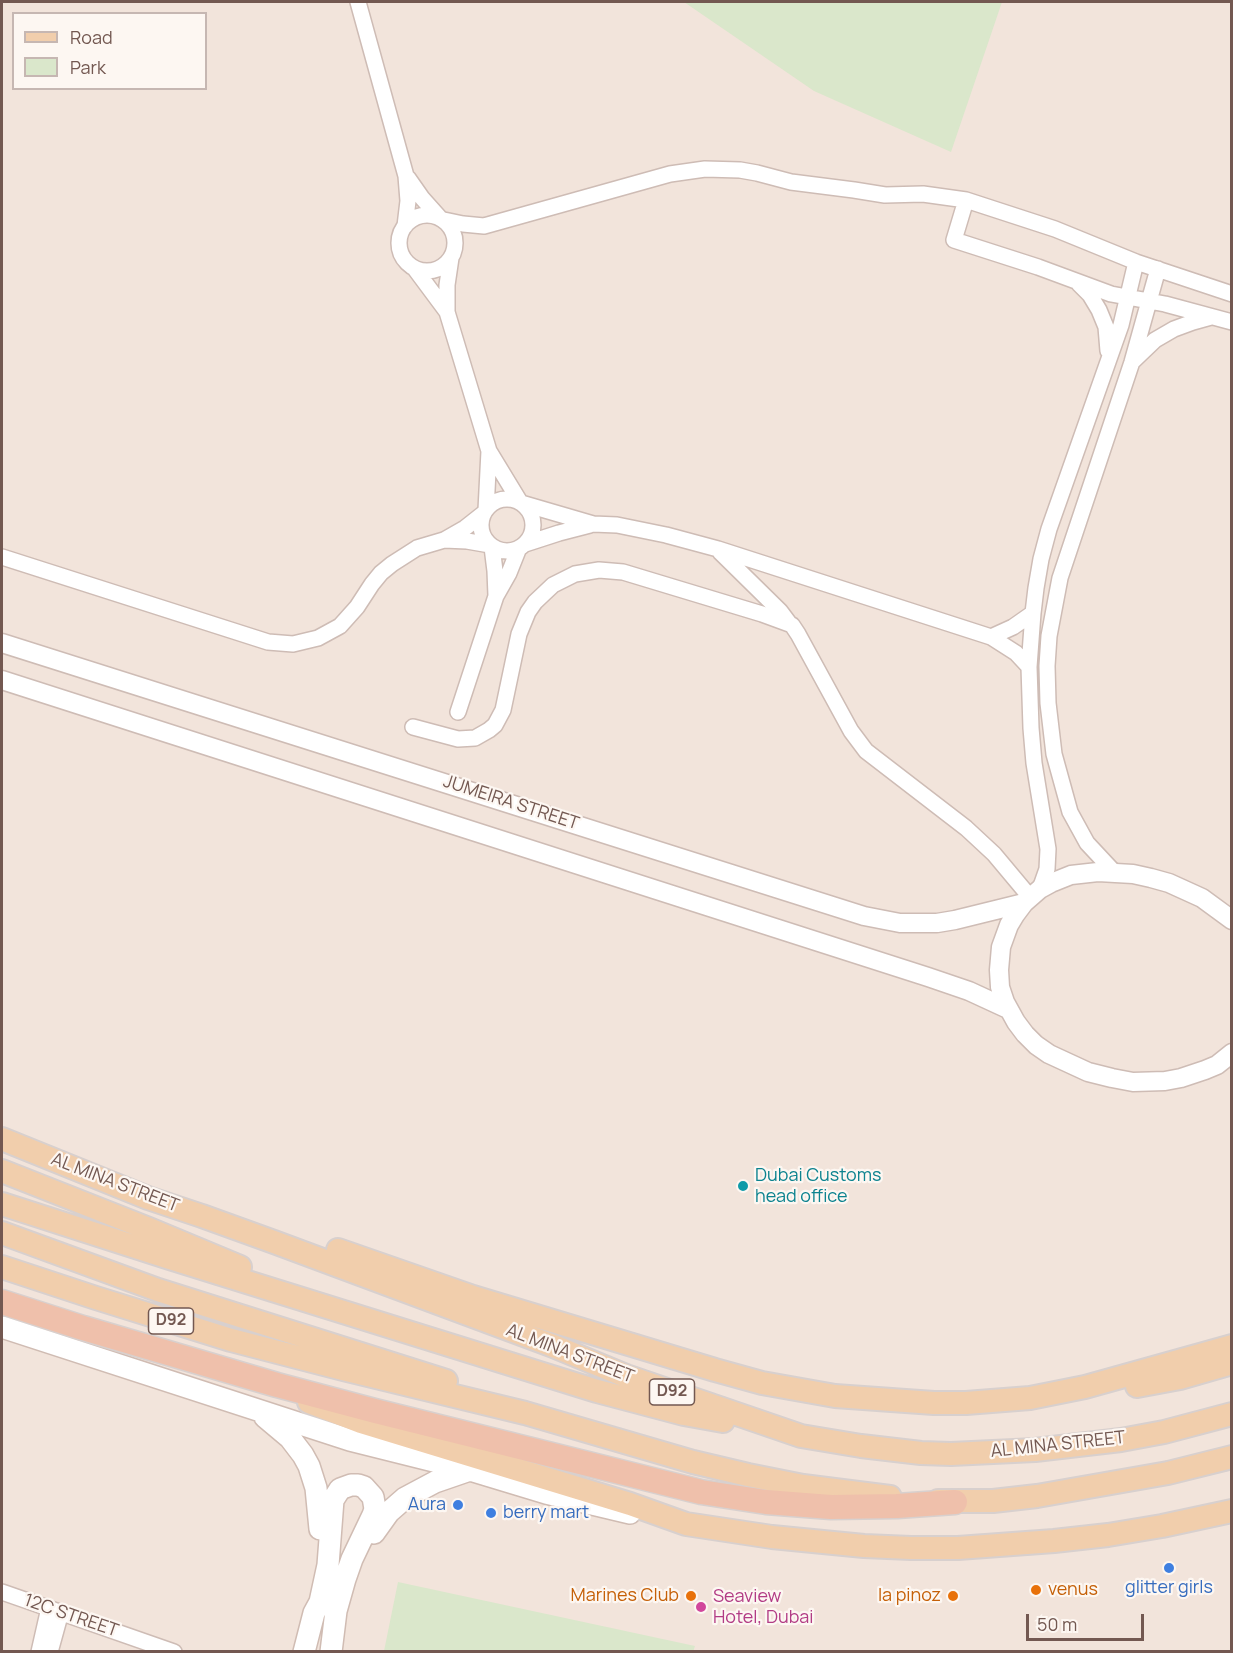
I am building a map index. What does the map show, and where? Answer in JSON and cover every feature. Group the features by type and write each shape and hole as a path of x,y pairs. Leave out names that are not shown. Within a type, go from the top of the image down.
{"highway":[{"path":"2,1302 277,1385 639,1478 733,1498 831,1507 929,1505 955,1502"}],"main road":[{"name":"AL MINA STREET","path":"2,1138 132,1192 551,1345 626,1376 801,1436 921,1453 1035,1450 1132,1438 1232,1414"},
{"path":"2,1171 173,1249 314,1302 597,1391 684,1414 801,1436"},
{"path":"2,1204 173,1249"},
{"path":"202,1216 243,1220 284,1230 405,1274 503,1306 762,1383 835,1395 934,1403 998,1401 1085,1387 1232,1346"},
{"path":"2,1233 158,1290 428,1374 525,1413"},
{"name":"D92","path":"2,1266 242,1343 525,1413 693,1462 803,1486 914,1500 993,1501 1083,1489 1168,1473 1232,1457"},
{"path":"2,1327 350,1440 470,1470 592,1505 750,1534 819,1542 911,1548 958,1548 1054,1541 1226,1517"},
{"path":"1058,1393 1089,1392 1150,1384 1232,1363"},
{"path":"277,1385 317,1406 361,1422 630,1504 686,1524"},
{"path":"254,1409 297,1446 314,1480 320,1525 314,1613 304,1652"},
{"path":"340,1652 358,1568 366,1547 382,1519 397,1505 424,1487 470,1470"},
{"path":"314,1613 320,1602 328,1564 333,1500 340,1489 351,1485 364,1487 373,1497 375,1509 345,1579 336,1611 331,1652"}],"street":[{"path":"358,2 406,176 408,201 405,226"},
{"path":"484,226 468,238 441,268 435,270 421,271 409,265 401,253 399,239 405,226 420,215 484,226 670,174 705,169 740,170 791,182 885,195 923,194 966,200 1055,230 1136,262 1232,294"},
{"path":"406,176 454,234 455,246 447,285 447,312"},
{"path":"966,200 954,240 1111,294 1149,300 1232,322"},
{"path":"1136,262 1120,325 1049,529 1041,559 1033,613 1029,667 1034,763 1048,849 1047,869 1031,896 1009,925 1000,954 1000,987 1008,1009 1025,1034 1036,1045 1049,1054 1088,1072 1112,1078 1149,1082 1181,1078 1216,1065 1232,1053"},
{"path":"415,268 447,312 489,451 520,503 530,513 533,526 529,538 522,546 496,596 458,712"},
{"path":"1115,873 1087,843 1070,812 1054,754 1048,703 1047,666 1051,626 1060,578 1131,362 1158,269"},
{"path":"1077,282 1090,296 1106,327 1108,362"},
{"path":"1131,362 1155,340 1174,329 1215,316"},
{"path":"489,451 485,511 481,527 485,540 491,546 496,596"},
{"path":"2,557 268,642 293,644 318,638 340,626 357,607 372,584 392,564 417,548 444,540 465,528 490,505 501,500 514,500 593,524 641,529 718,549 991,637 1016,652 1029,667"},
{"path":"444,540 467,541 505,551 593,524"},
{"path":"718,549 780,611 798,634 851,731 866,751 973,834 1031,896"},
{"path":"413,727 466,739 474,738 495,725 503,710 519,634 528,612 553,585 575,574 599,570 623,573 762,614 792,626"},
{"path":"991,637 1013,627 1033,613"},
{"name":"JUMEIRA STREET","path":"2,643 873,918 900,923 937,923 955,920 1031,896 1051,883 1071,875 1098,872 1151,878 1177,886 1202,898 1232,920"},
{"path":"2,680 939,980 1008,1009"},
{"name":"12C STREET","path":"2,1592 174,1652"},
{"path":"39,1652 55,1610"},
{"path":"50,1652 55,1610"}],"shaded area":[{"path":"2,2 1231,2 1231,1651 2,1651"}],"green space":[{"path":"684,2 1002,2 951,152 814,91"},
{"path":"398,1582 695,1646 693,1652 384,1651"}],"place":[{"name":"Dubai Customs head office","path":"743,1186"},
{"name":"Aura","path":"458,1505"},
{"name":"berry mart","path":"491,1513"},
{"name":"glitter girls","path":"1169,1568"},
{"name":"venus","path":"1036,1590"},
{"name":"Marines Club","path":"691,1596"},
{"name":"la pinoz","path":"953,1596"},
{"name":"Seaview Hotel, Dubai","path":"701,1607"}]}
